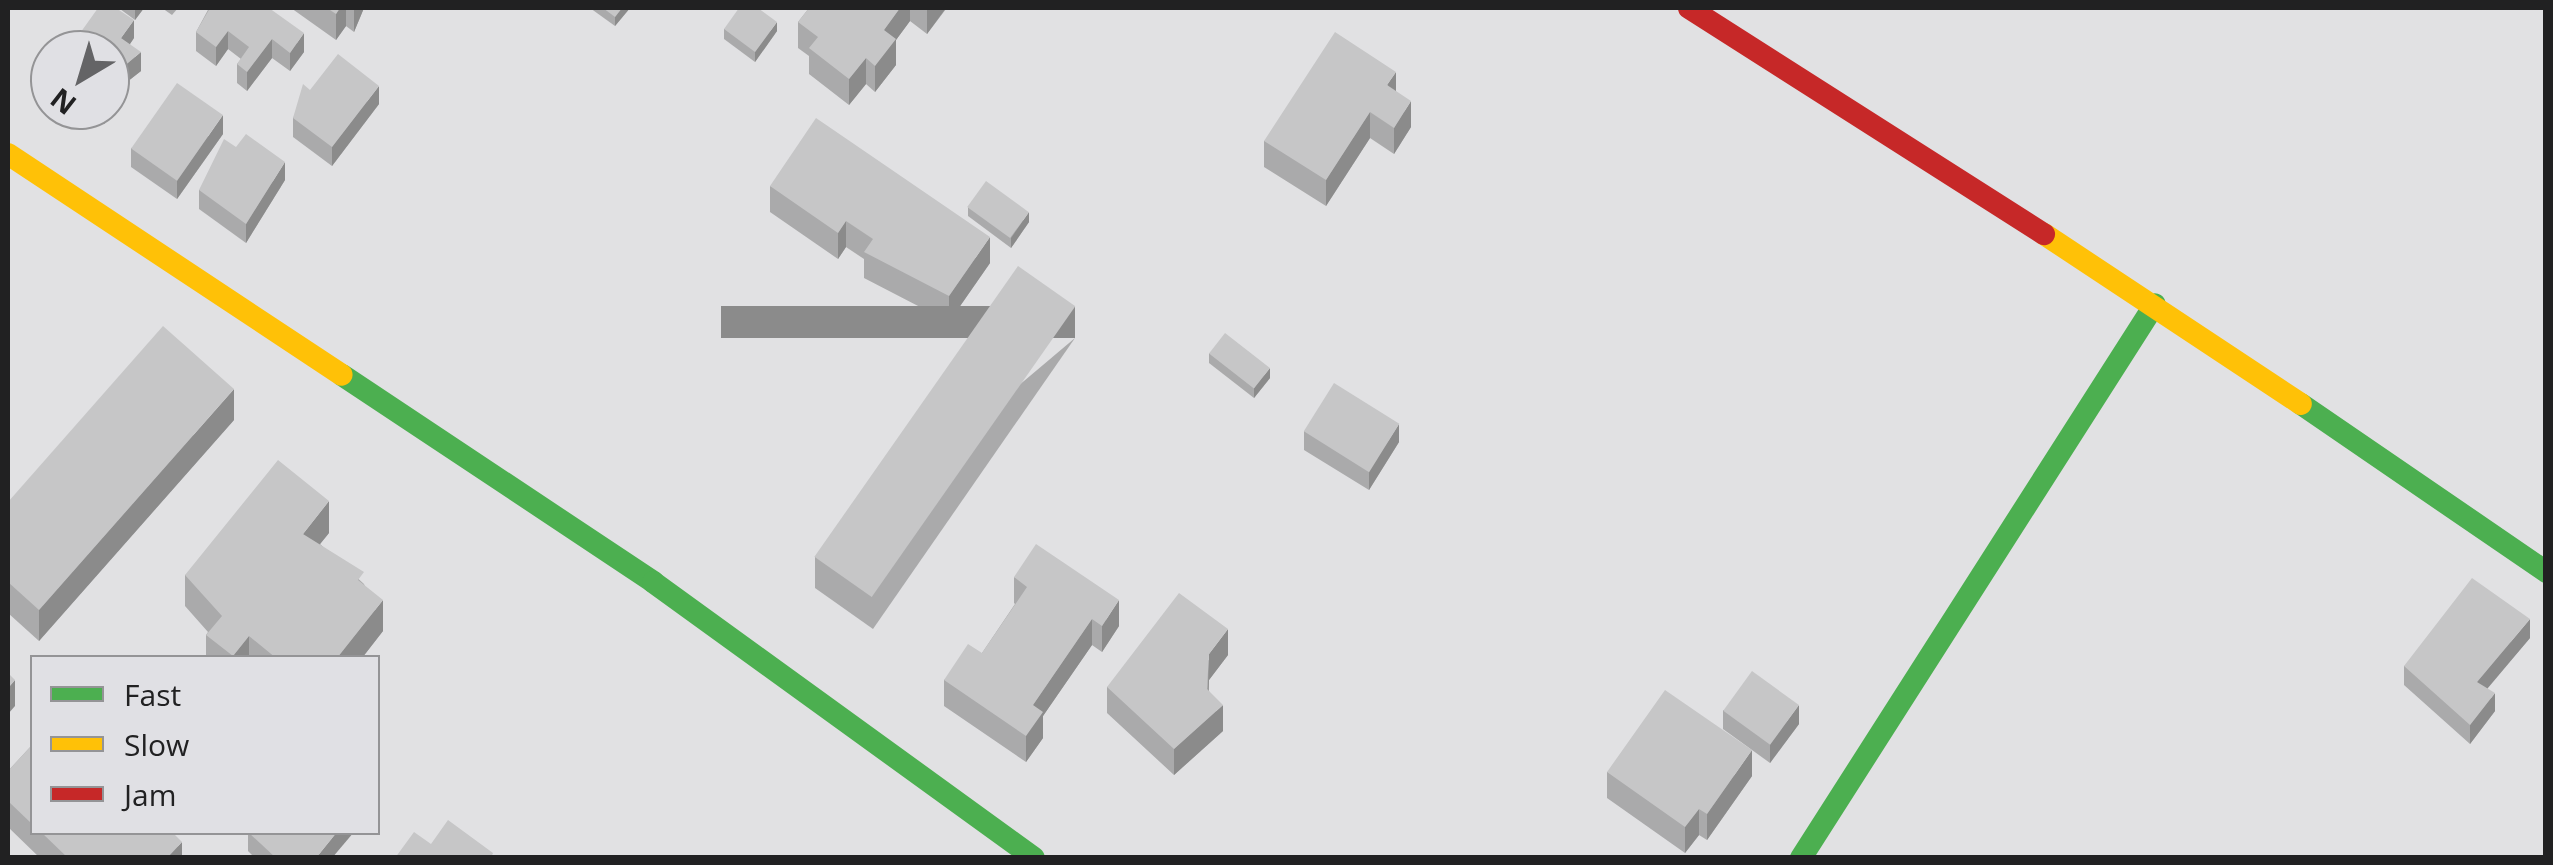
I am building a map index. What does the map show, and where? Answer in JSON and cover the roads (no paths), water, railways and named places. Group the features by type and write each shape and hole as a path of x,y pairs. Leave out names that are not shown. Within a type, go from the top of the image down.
{"street":[{"path":"1689,8 2155,304 2546,572"},
{"path":"8,154 653,582 1034,858"},
{"path":"1801,858 2155,304"}]}
